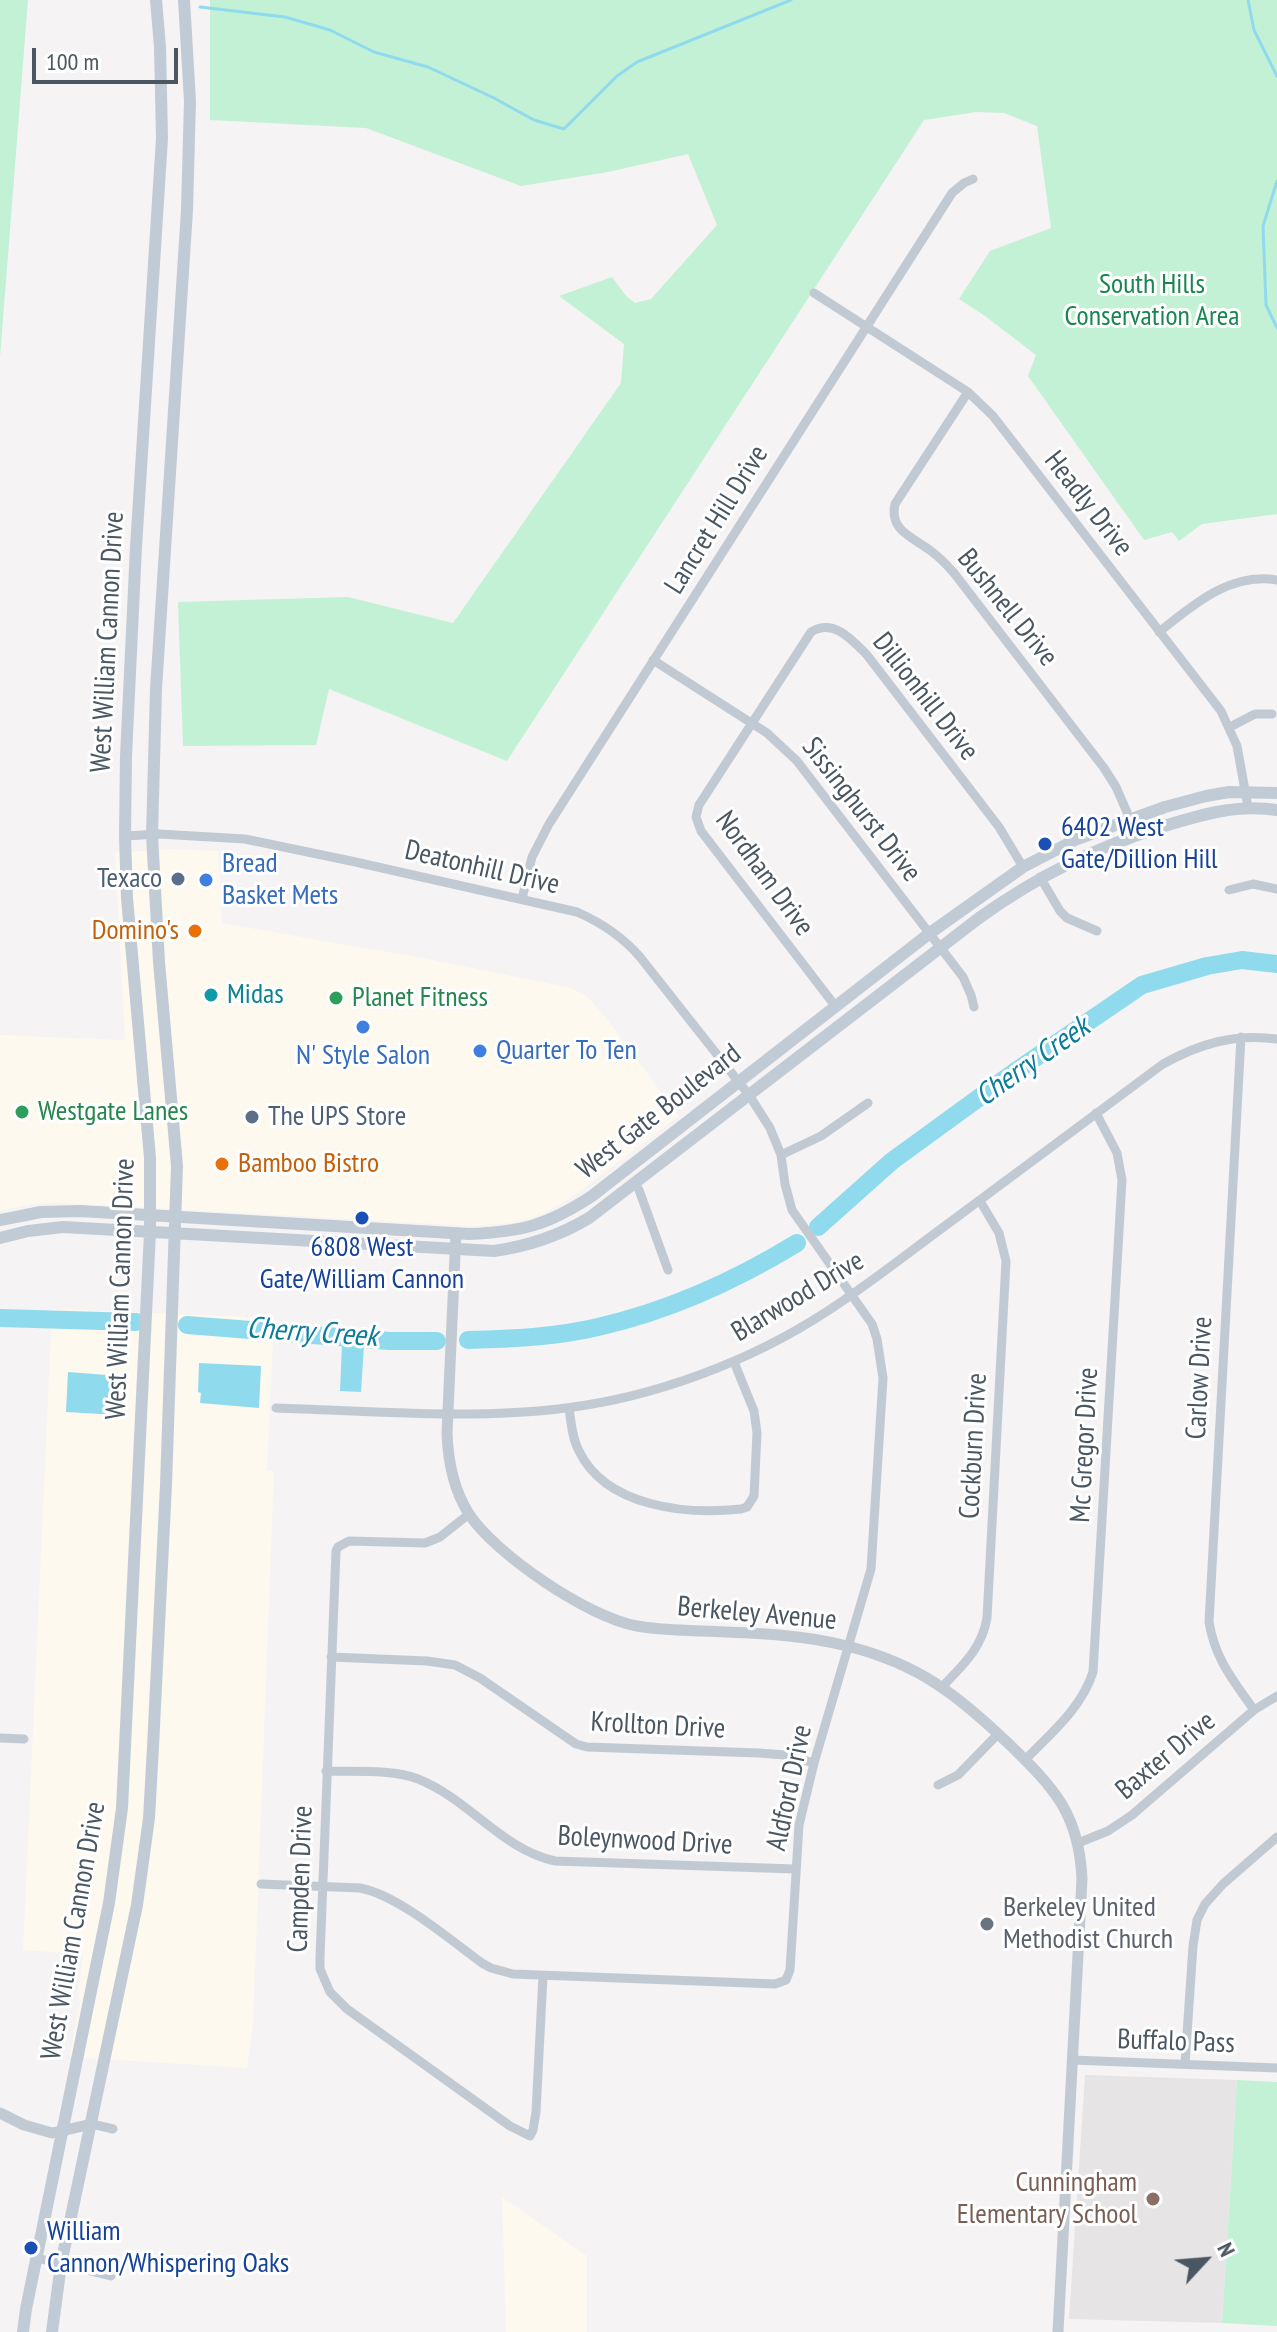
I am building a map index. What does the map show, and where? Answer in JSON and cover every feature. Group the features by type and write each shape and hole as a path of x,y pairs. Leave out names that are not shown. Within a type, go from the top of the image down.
{"main road":[{"name":"West William Cannon Drive","path":"23,2332 116,1857 122,1808 150,1232 150,1158 127,898 125,836 135,562 159,215 162,93 156,0"},
{"name":"West William Cannon Drive","path":"52,2332 61,2264 92,2124 142,1869 149,1818 177,1166 158,950 152,835 156,689 186,210 190,101 184,0"},
{"path":"159,201 186,210"},
{"path":"159,215 186,210"},
{"name":"West Gate Boulevard","path":"0,1220 41,1212 70,1211 456,1233 517,1231 547,1222 592,1196 930,933 1023,867 1077,839 1206,796 1246,791 1277,793"},
{"name":"West Gate Boulevard","path":"0,1238 53,1228 494,1251 517,1248 548,1238 589,1218 941,947 1040,877 1087,853 1212,812 1248,807 1277,810"},
{"path":"140,1055 167,1050"},
{"path":"345,1225 346,1244"},
{"path":"129,1679 156,1681"},
{"path":"26,2309 31,2332"}],"street":[{"name":"Lancret Hill Drive","path":"522,899 527,872 538,843 952,193 973,179"},
{"name":"Headly Drive","path":"814,293 968,392 993,416 1221,711 1237,746 1248,807"},
{"name":"Bushnell Drive","path":"968,392 895,504 896,525 934,553 954,573 1104,768 1122,798 1130,819"},
{"path":"1159,632 1219,589 1243,581 1277,580"},
{"name":"Dillionhill Drive","path":"753,723 811,632 830,627 842,632 867,655 999,827 1023,867"},
{"name":"Sissinghurst Drive","path":"653,660 753,723 797,761 963,977 974,1007"},
{"path":"1230,727 1255,714 1272,714"},
{"name":"Nordham Drive","path":"753,723 699,805 697,824 836,1007"},
{"name":"Deatonhill Drive","path":"125,836 245,839 577,912 620,936 640,957 749,1095"},
{"path":"1040,877 1067,918 1097,931"},
{"path":"1229,890 1253,884 1277,889"},
{"name":"Blarwood Drive","path":"276,1408 448,1414 569,1408 645,1392 734,1362 805,1325 851,1295 1163,1064 1180,1054 1219,1040 1241,1037 1277,1039"},
{"name":"Carlow Drive","path":"1241,1037 1209,1622 1220,1661 1254,1710"},
{"name":"Aldford Drive","path":"261,1884 360,1888 383,1894 491,1968 513,1974 781,1983 789,1976 799,1825 871,1569 883,1378 877,1339 865,1313 792,1210 781,1155 770,1128 749,1095"},
{"path":"781,1155 831,1131 868,1103"},
{"name":"Mc Gregor Drive","path":"1025,1760 1062,1723 1084,1695 1093,1672 1122,1180 1117,1153 1096,1113"},
{"path":"635,1184 668,1270"},
{"name":"Cockburn Drive","path":"943,1686 974,1653 985,1631 987,1618 1006,1261 999,1233 980,1201"},
{"name":"Berkeley Avenue","path":"456,1233 447,1433 450,1468 469,1514 494,1542 565,1596 618,1623 654,1629 776,1634 849,1646 919,1673 965,1702 1056,1793 1078,1843 1082,1879 1058,2332"},
{"path":"569,1408 577,1447 582,1456 600,1477 629,1497 680,1508 741,1509 747,1507 754,1496 757,1433 754,1411 734,1362"},
{"name":"Campden Drive","path":"469,1514 440,1537 425,1543 359,1540 349,1541 336,1551 320,1969 330,1992 347,2009 510,2126 530,2136 536,2112 543,1976"},
{"name":"Krollton Drive","path":"331,1657 455,1665 480,1678 565,1738 587,1747 759,1753 785,1755 814,1763"},
{"name":"Baxter Drive","path":"1078,1843 1108,1831 1132,1815 1254,1710 1277,1696"},
{"path":"938,1785 958,1775 998,1734"},
{"path":"0,1738 24,1739"},
{"name":"Boleynwood Drive","path":"326,1771 414,1777 435,1787 516,1846 542,1858 795,1869"},
{"path":"1185,2064 1197,1920 1205,1904 1223,1884 1277,1837"},
{"name":"Buffalo Pass","path":"1072,2060 1277,2068"},
{"path":"0,2113 24,2125 52,2133 92,2124 113,2129"},
{"path":"37,2258 111,2276"}],"shaded area":[{"path":"169,849 218,851 222,923 571,988 588,997 606,1018 679,1116 569,1199 541,1215 512,1223 470,1226 62,1203 32,1204 0,1211 0,1035 125,1040 115,853"},
{"path":"52,1309 274,1318 267,1470 274,1471 253,2024 247,2068 69,2057 80,2003 78,1994 83,1954 23,1950"},
{"name":"Cunningham Elementary School","path":"1085,2075 1237,2080 1222,2323 1069,2319"},
{"path":"502,2197 587,2256 587,2332 506,2332"}],"green space":[{"path":"0,0 28,0 0,357"},
{"name":"South Hills Conservation Area","path":"210,0 1277,0 1277,514 1202,524 1179,541 1172,532 1144,540 1028,376 1036,355 959,299 990,251 1051,228 1037,126 1004,113 976,112 924,120 507,761 329,689 316,745 183,746 178,602 348,597 453,623 621,383 624,344 559,296 612,277 635,303 651,299 717,225 688,154 608,172 521,186 366,128 210,120"},
{"path":"1237,2080 1277,2082 1277,2326 1222,2323"}],"water":[{"path":"342,1344 364,1345 361,1392 340,1391"},
{"path":"199,1363 261,1366 259,1408 200,1403"},
{"path":"68,1372 120,1376 118,1415 66,1412"}],"waterway":[{"path":"200,7 285,17 330,30 374,52 428,67 534,120 564,129 617,76 637,62 791,0"},
{"path":"1248,0 1254,30 1277,76"},
{"path":"1277,181 1263,226 1266,305 1277,328"},
{"name":"Cherry Creek","path":"818,1227 892,1161 1142,985 1207,966 1242,960 1277,964"},
{"name":"Cherry Creek","path":"468,1340 550,1335 624,1320 700,1293 750,1270 797,1243"},
{"name":"Cherry Creek","path":"0,1318 136,1322"},
{"name":"Cherry Creek","path":"187,1325 389,1341 437,1341"}],"place":[{"name":"6402 West Gate/Dillion Hill","path":"1045,844"},
{"name":"Texaco","path":"178,879"},
{"name":"Bread Basket Mets","path":"206,880"},
{"name":"Domino's","path":"195,931"},
{"name":"Midas","path":"211,995"},
{"name":"Planet Fitness","path":"336,998"},
{"name":"N' Style Salon","path":"363,1027"},
{"name":"Quarter To Ten","path":"480,1051"},
{"name":"Westgate Lanes","path":"22,1112"},
{"name":"The UPS Store","path":"252,1117"},
{"name":"Bamboo Bistro","path":"222,1164"},
{"name":"6808 West Gate/William Cannon","path":"362,1218"},
{"name":"Berkeley United Methodist Church","path":"987,1924"},
{"name":"Cunningham Elementary School","path":"1153,2199"},
{"name":"William Cannon/Whispering Oaks","path":"31,2248"}]}
